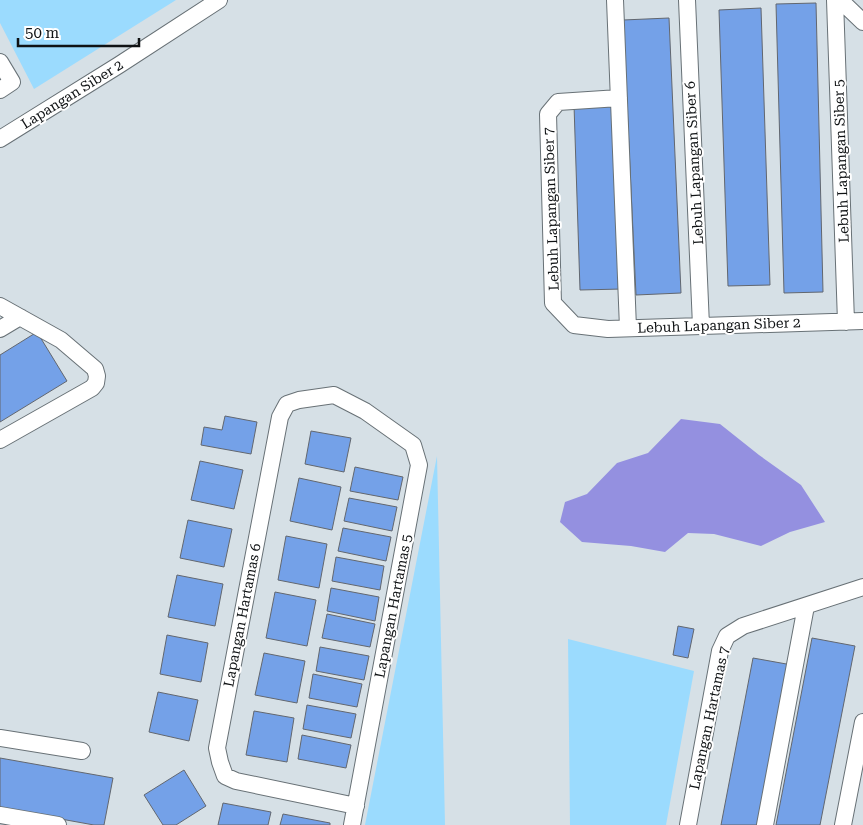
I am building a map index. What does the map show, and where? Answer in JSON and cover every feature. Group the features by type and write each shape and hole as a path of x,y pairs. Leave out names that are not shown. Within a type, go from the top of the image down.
{"street":[{"name":"Lapangan Siber 2","path":"0,138 219,0"},
{"path":"615,0 628,328"},
{"name":"Lebuh Lapangan Siber 6","path":"687,0 702,326"},
{"name":"Lebuh Lapangan Siber 5","path":"835,0 846,322"},
{"path":"840,0 863,22"},
{"path":"0,62 6,86"},
{"name":"Lebuh Lapangan Siber 7","path":"574,325 553,303 548,114 558,102 619,98"},
{"path":"0,306 61,340 95,369 98,376 92,388 0,440"},
{"path":"0,329 20,317"},
{"name":"Lebuh Lapangan Siber 2","path":"574,325 608,329 863,321"},
{"name":"Lapangan Hartamas 6","path":"356,806 236,781 225,776 217,748 280,417 287,404 299,400 334,395 364,412"},
{"name":"Lapangan Hartamas 5","path":"352,825 419,465 413,445 364,412"},
{"name":"Lapangan Hartamas 7","path":"688,825 720,651 727,636 743,626 863,587"},
{"path":"766,825 806,606"},
{"path":"843,825 863,722"},
{"path":"0,738 82,751"},
{"path":"0,815 58,825"}],"shaded area":[{"path":"0,0 176,0 34,89 0,23"},
{"path":"681,419 720,424 801,485 825,522 790,532 761,546 714,534 688,533 665,552 631,546 582,542 560,522 565,502 587,494 617,463 648,453"},
{"path":"437,456 445,825 365,825"},
{"path":"568,639 694,671 666,825 570,825"}],"building":[{"path":"816,3 823,292 784,293 776,4"},
{"path":"761,8 770,285 728,286 719,10"},
{"path":"669,18 681,293 636,295 623,20"},
{"path":"616,103 622,289 580,290 574,105"},
{"path":"37,332 67,381 0,422 0,355"},
{"path":"225,416 257,422 251,454 201,445 204,427 222,430"},
{"path":"311,431 351,438 344,472 305,464"},
{"path":"200,461 243,470 234,509 191,500"},
{"path":"355,467 403,477 398,500 350,491"},
{"path":"299,478 341,487 332,530 290,521"},
{"path":"349,498 397,507 392,531 344,521"},
{"path":"188,520 232,529 224,567 180,558"},
{"path":"343,528 391,537 386,561 338,551"},
{"path":"286,536 327,544 319,588 278,580"},
{"path":"336,557 384,566 380,590 332,581"},
{"path":"177,575 223,584 215,626 168,617"},
{"path":"331,588 379,597 375,621 327,611"},
{"path":"275,592 316,600 307,646 266,638"},
{"path":"327,614 375,624 370,647 322,638"},
{"path":"678,626 694,629 688,658 673,655"},
{"path":"167,635 208,643 201,682 160,674"},
{"path":"812,638 855,646 820,825 776,825"},
{"path":"320,647 369,656 364,680 316,671"},
{"path":"264,653 305,661 297,703 255,695"},
{"path":"753,658 792,665 761,825 721,825"},
{"path":"313,674 362,684 357,707 309,698"},
{"path":"158,692 198,700 189,741 149,732"},
{"path":"307,705 356,714 351,738 303,729"},
{"path":"254,711 294,718 287,762 246,755"},
{"path":"302,735 351,745 346,768 298,759"},
{"path":"0,758 113,778 104,825 94,825 0,808"},
{"path":"184,770 206,806 176,825 163,825 144,795"},
{"path":"223,803 271,812 268,825 218,825"},
{"path":"283,814 330,823 330,825 280,825"}]}
